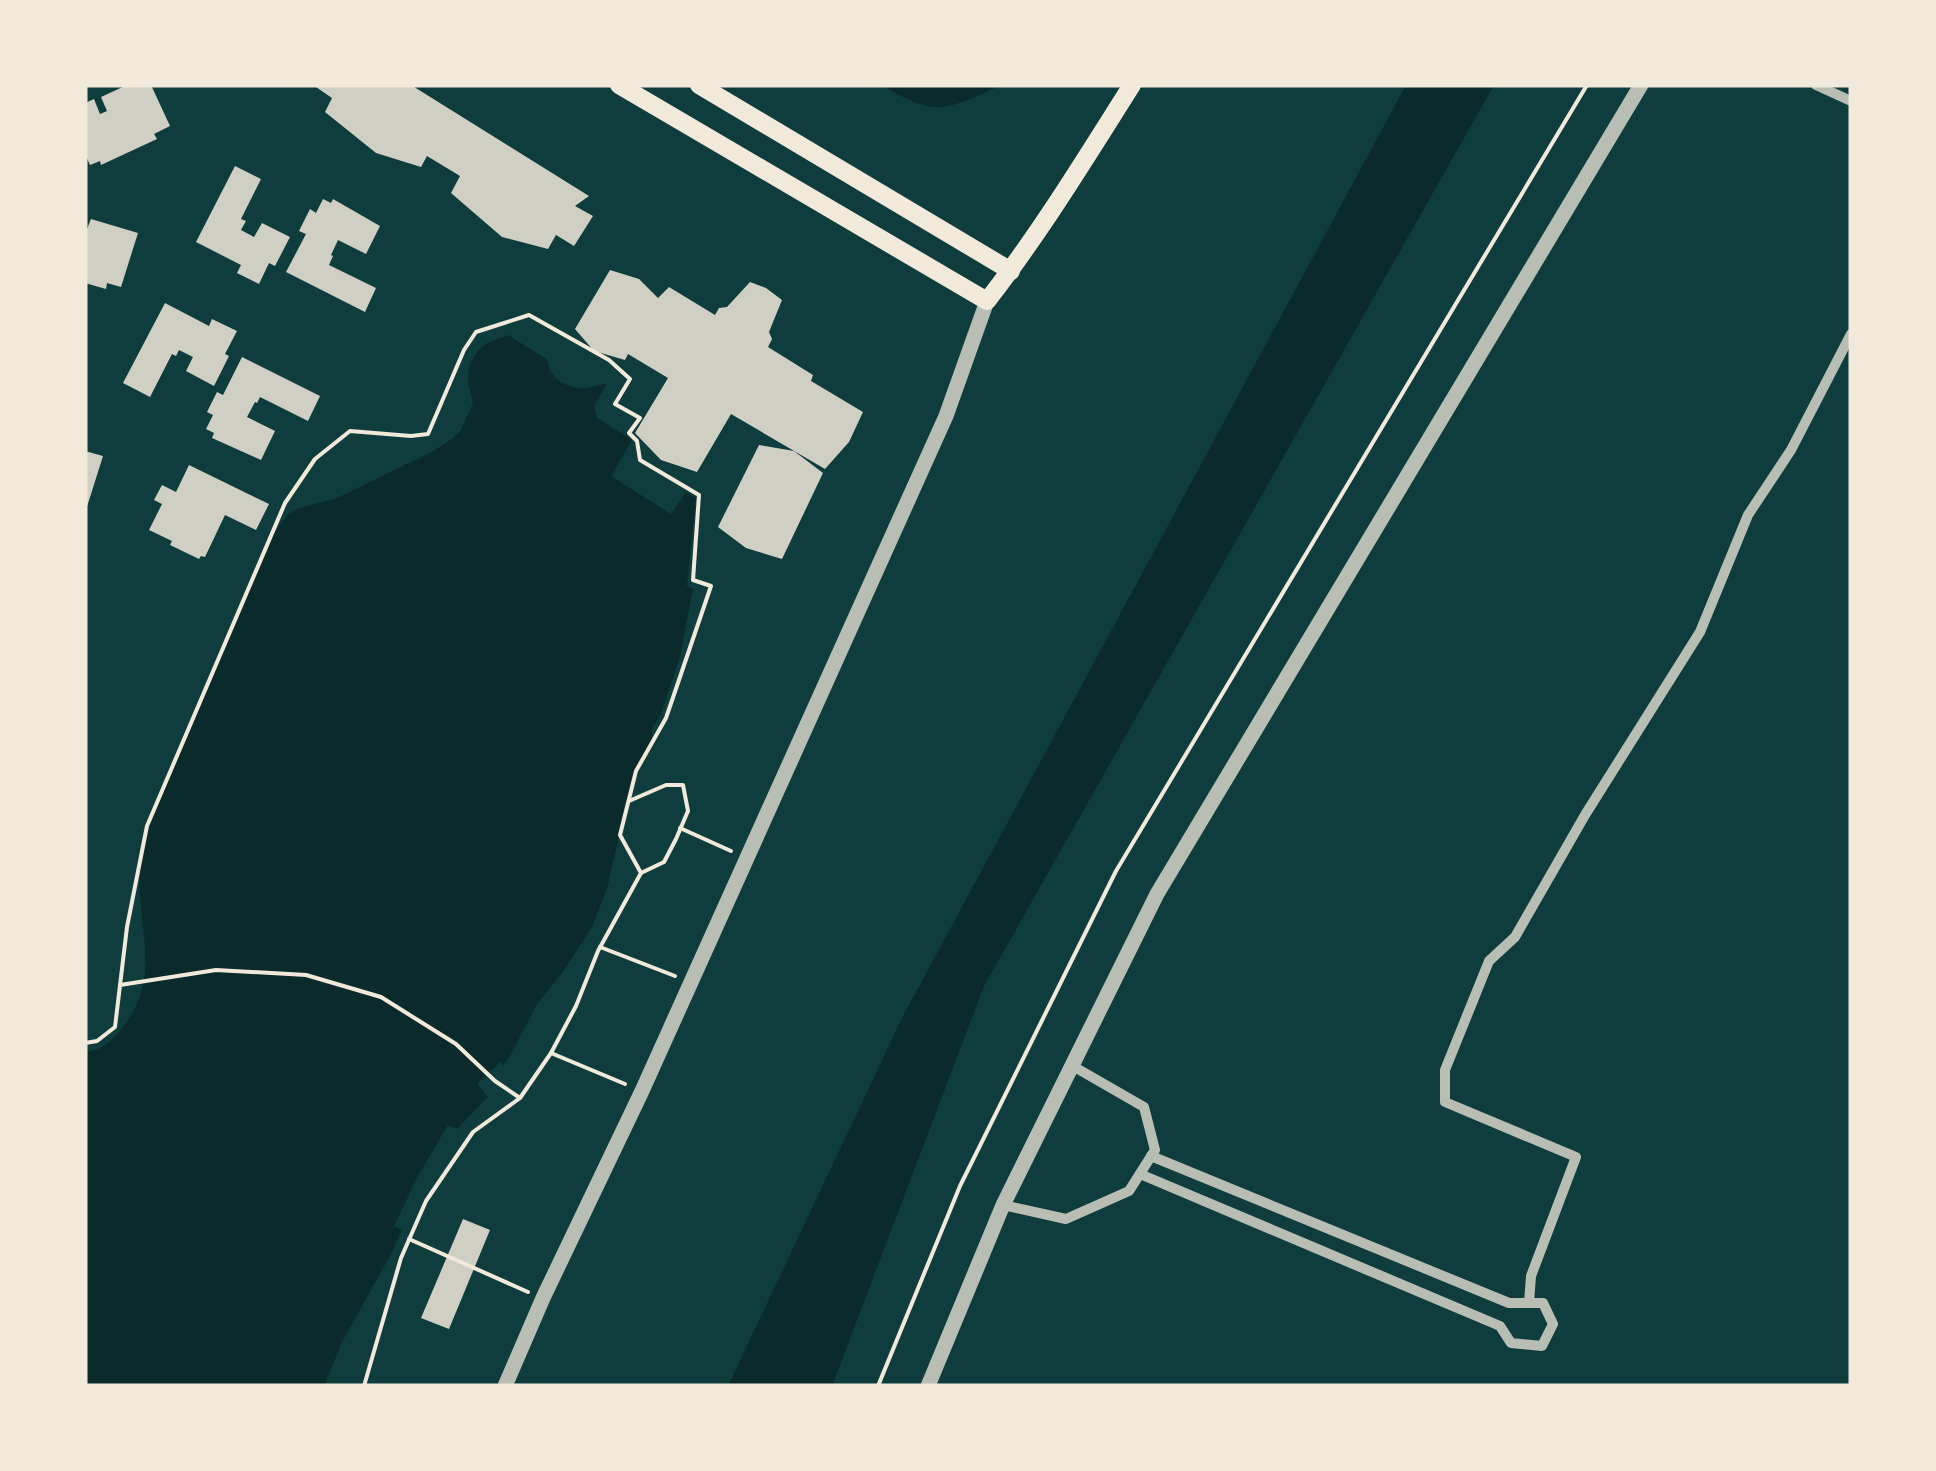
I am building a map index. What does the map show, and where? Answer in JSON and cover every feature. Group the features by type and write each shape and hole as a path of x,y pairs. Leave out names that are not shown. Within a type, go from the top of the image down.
{"main road":[{"path":"618,85 987,301 1030,246 1132,85"},
{"path":"700,85 1011,271"}],"street":[{"path":"928,1386 1003,1206 1157,894 1641,85"},
{"path":"1816,85 1851,101"},
{"path":"505,1386 946,416 987,301"},
{"path":"1528,1303 1531,1276 1576,1157 1445,1102 1445,1070 1489,962 1515,937 1585,815 1700,632 1748,516 1792,450 1851,334"},
{"path":"1003,1206 1066,1218 1129,1191 1155,1150 1144,1107 1071,1065"},
{"path":"1140,1174 1500,1326 1511,1343 1542,1346 1553,1324 1543,1303 1510,1303 1151,1156"}],"path":[{"path":"878,1386 960,1186 1116,871 1587,85"},
{"path":"85,1043 97,1041 114,1027 126,927 146,826 285,503 315,458 350,431 428,434 464,350 476,332 529,315 608,360 630,380 615,404 640,418 629,433 637,441 640,460 700,495 693,580 711,586 666,718 636,771 620,835 641,873"},
{"path":"364,1386 400,1258 426,1201 472,1132 520,1098 551,1053 600,947 641,873 664,862 688,811 683,785 666,785 629,801"},
{"path":"680,828 747,858"},
{"path":"600,947 691,982"},
{"path":"120,986 216,970 306,975 381,998 456,1044 495,1081 520,1098"},
{"path":"551,1053 642,1091"},
{"path":"409,1238 543,1298"}],"water":[{"path":"880,85 1001,85 967,100 932,107"},
{"path":"1406,85 1494,85 984,986 832,1386 728,1386 902,1018"},
{"path":"508,335 548,360 551,372 564,384 583,388 607,384 594,405 597,418 632,440 611,476 671,514 686,492 696,498 687,586 693,589 680,657 660,716 652,728 652,740 623,817 607,889 592,927 537,1004 509,1058 477,1084 488,1097 457,1129 448,1125 418,1176 394,1226 402,1230 342,1342 324,1386 85,1386 85,1052 103,1046 117,1034 133,1012 141,991 145,949 141,859 159,797 269,540 288,514 337,498 452,439 461,430 473,403 469,366 478,350"}],"building":[{"path":"127,85 151,85 170,126 154,134 157,139 101,165 100,161 90,165 85,154 85,103 94,99 100,114 107,111 101,97"},
{"path":"313,85 411,85 589,196 575,206 593,216 574,246 556,235 548,249 502,237 451,193 460,176 427,156 421,167 376,153 325,112 332,98"},
{"path":"235,166 261,179 241,219 246,221 241,230 254,237 262,223 290,237 275,266 269,263 259,284 237,273 241,265 196,242"},
{"path":"323,199 331,203 333,199 380,226 366,254 338,240 329,265 376,288 365,312 286,272 306,234 299,231 310,209 316,213"},
{"path":"91,219 138,233 121,287 107,283 106,289 85,283 85,234"},
{"path":"610,270 639,279 658,298 669,287 715,315 750,282 766,288 782,300 769,332 772,339 768,347 813,375 811,381 863,412 849,442 825,469 731,414 697,472 661,460 635,433 668,378 628,354 625,360 594,351 575,329"},
{"path":"165,303 209,326 212,319 237,331 214,386 186,371 193,357 179,350 176,356 172,354 150,397 123,383"},
{"path":"242,357 320,396 308,421 260,397 255,402 247,417 275,431 261,460 212,438 214,433 206,429 213,415 207,412 217,392 223,395"},
{"path":"759,445 794,451 823,473 782,559 746,548 718,527"},
{"path":"85,451 103,456 86,510 85,510"},
{"path":"189,465 269,504 256,530 225,515 205,557 199,559 149,530 162,504 154,500 162,485 176,492"},
{"path":"463,1219 490,1230 449,1329 421,1318"}]}
